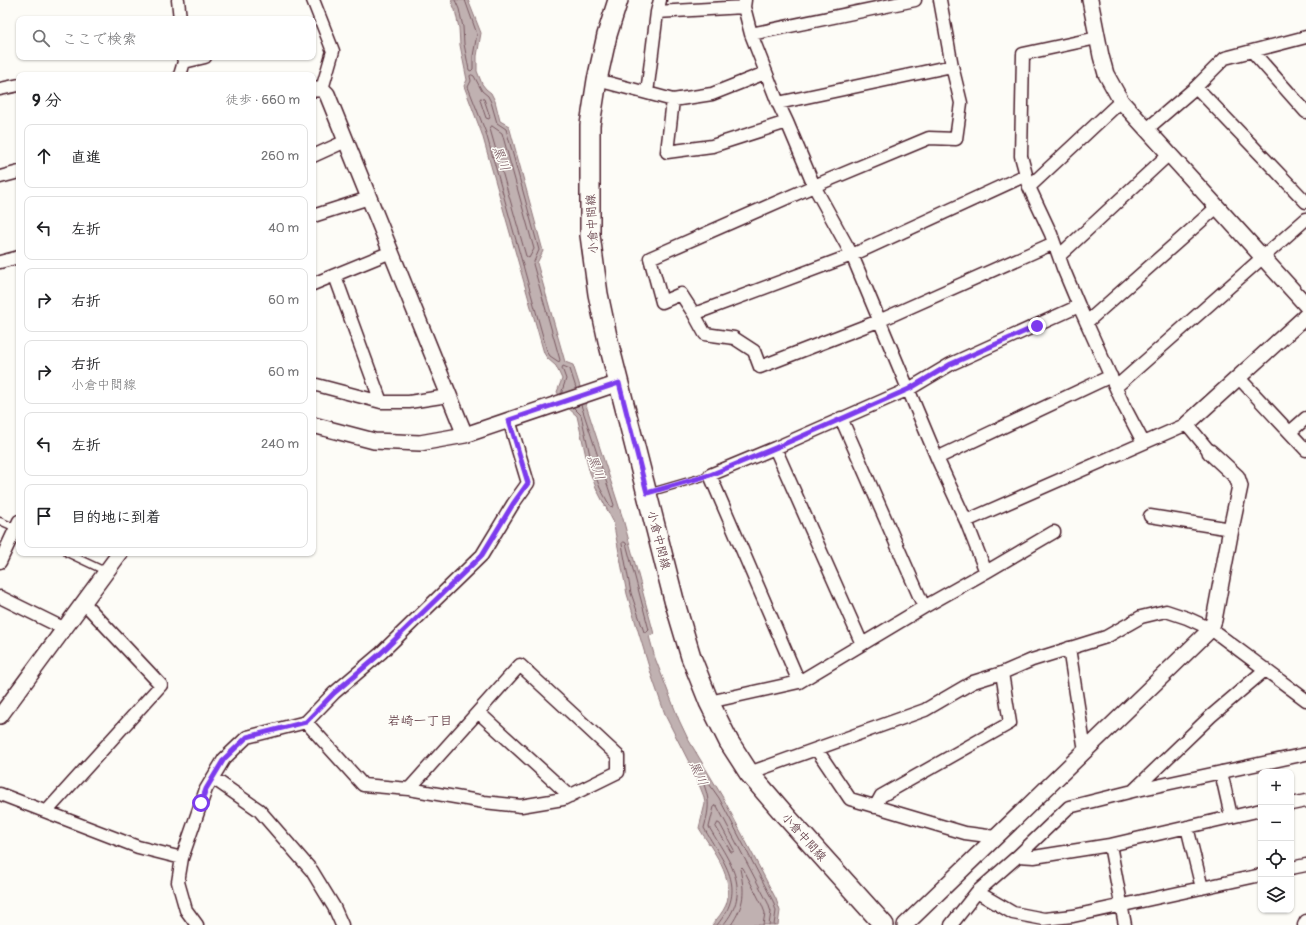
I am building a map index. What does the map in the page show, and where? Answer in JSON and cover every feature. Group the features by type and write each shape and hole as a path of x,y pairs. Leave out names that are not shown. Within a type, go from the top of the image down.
{"main road":[{"name":"小倉中間線","path":"618,0 607,35 597,80 590,125 590,235 598,294 608,341 674,600 691,657 708,702 729,742 750,773 785,815 884,925"}],"street":[{"path":"313,0 316,16"},
{"path":"647,92 657,12 660,0"},
{"path":"751,34 915,0"},
{"path":"940,0 952,66 961,103 956,140 929,138 814,186 650,258 662,302 681,294 705,334 734,338 754,351 760,367 880,320 1054,242"},
{"path":"1090,0 1106,74 1120,101 1306,305"},
{"path":"180,16 181,1"},
{"path":"657,12 745,4 751,34 765,73 814,186 852,255 937,458 966,521 986,572"},
{"path":"316,18 333,51 318,89 327,94 465,435"},
{"path":"1147,129 1196,87 1226,58 1306,37"},
{"path":"1097,38 1023,54 1021,156 1027,181 1054,242 1079,306 1113,382 1143,442"},
{"path":"1252,51 1306,112"},
{"path":"181,72 184,60"},
{"path":"778,103 952,66"},
{"path":"597,80 673,100 712,94 765,73"},
{"path":"0,90 16,86"},
{"path":"1196,87 1306,202"},
{"path":"673,100 667,152 712,146 787,122"},
{"path":"694,314 852,255 1027,181 1120,101"},
{"path":"316,155 346,141"},
{"path":"1059,256 1169,154"},
{"path":"0,177 16,173"},
{"path":"316,215 369,198"},
{"path":"1086,322 1217,207"},
{"path":"937,458 1113,382 1306,219"},
{"path":"316,283 391,252"},
{"path":"0,262 16,258"},
{"path":"335,276 381,402"},
{"path":"798,682 710,475 909,389 951,364 1079,306"},
{"path":"966,521 1143,442 1187,424 1306,316"},
{"path":"1239,378 1306,450"},
{"path":"316,426 374,441 420,443 465,435 619,383"},
{"path":"316,385 381,402 409,402 448,396"},
{"path":"841,418 924,607"},
{"path":"1290,432 1306,418"},
{"path":"197,925 186,910 178,882 182,858 206,789 224,759 247,737 306,722 334,693 381,653 482,555 513,504 528,483 509,420"},
{"path":"906,925 1211,629 1240,486 1236,477 1210,452 1187,424"},
{"path":"775,448 862,644"},
{"path":"1150,516 1231,529"},
{"path":"0,562 16,530"},
{"path":"708,702 798,682 1054,532"},
{"path":"0,716 118,556"},
{"path":"0,597 65,629"},
{"path":"47,811 161,685 84,604"},
{"path":"750,773 925,710 973,682 1002,673 1032,660 1106,637 1141,617 1166,611 1187,618 1211,629 1306,700"},
{"path":"1069,648 1085,751"},
{"path":"306,722 363,785 409,789 484,802 521,806 563,799 618,772 618,756 520,665 409,789"},
{"path":"1133,791 1211,716 1266,669"},
{"path":"875,807 881,796 1010,723 1002,673"},
{"path":"478,712 570,796"},
{"path":"817,750 850,799 965,833 995,837"},
{"path":"951,925 977,892 1018,856 1068,807 1133,791 1306,754"},
{"path":"1222,772 1231,816"},
{"path":"213,778 259,810 307,864 334,907 342,925"},
{"path":"0,794 138,847 182,858"},
{"path":"1294,803 1306,800"},
{"path":"1018,856 1034,857 1110,845 1258,811"},
{"path":"1187,827 1202,888"},
{"path":"1110,845 1125,925"},
{"path":"1294,867 1306,865"},
{"path":"977,892 1013,913 1044,919 1073,916 1258,876"},
{"path":"1304,925 1306,921"}],"lane":[{"path":"647,493 710,475"},
{"path":"0,521 16,525"},
{"path":"73,556 107,572"}],"water":[{"name":"黒川","path":"451,0 468,0 481,33 477,56 477,71 482,84 491,93 495,101 500,121 509,126 543,251 537,263 565,362 573,365 623,519 654,634 649,636 655,658 688,739 722,796 776,899 780,911 778,925 712,925 722,913 726,905 728,885 716,855 699,828 705,804 704,797 695,774 666,717 652,677 627,594 613,521 597,490 589,470 577,416 567,407 557,392 562,379 556,366 544,353 482,134 464,86 467,80 460,45 459,28"}],"district":[{"name":"岩崎一丁目","path":"420,720"}],"route":[{"path":"201,803 206,789 224,759 247,737 306,722 334,693 381,653 482,555 513,504 528,483 509,420 619,383 647,493 710,475 775,448 909,389 951,364 1037,326"}]}
